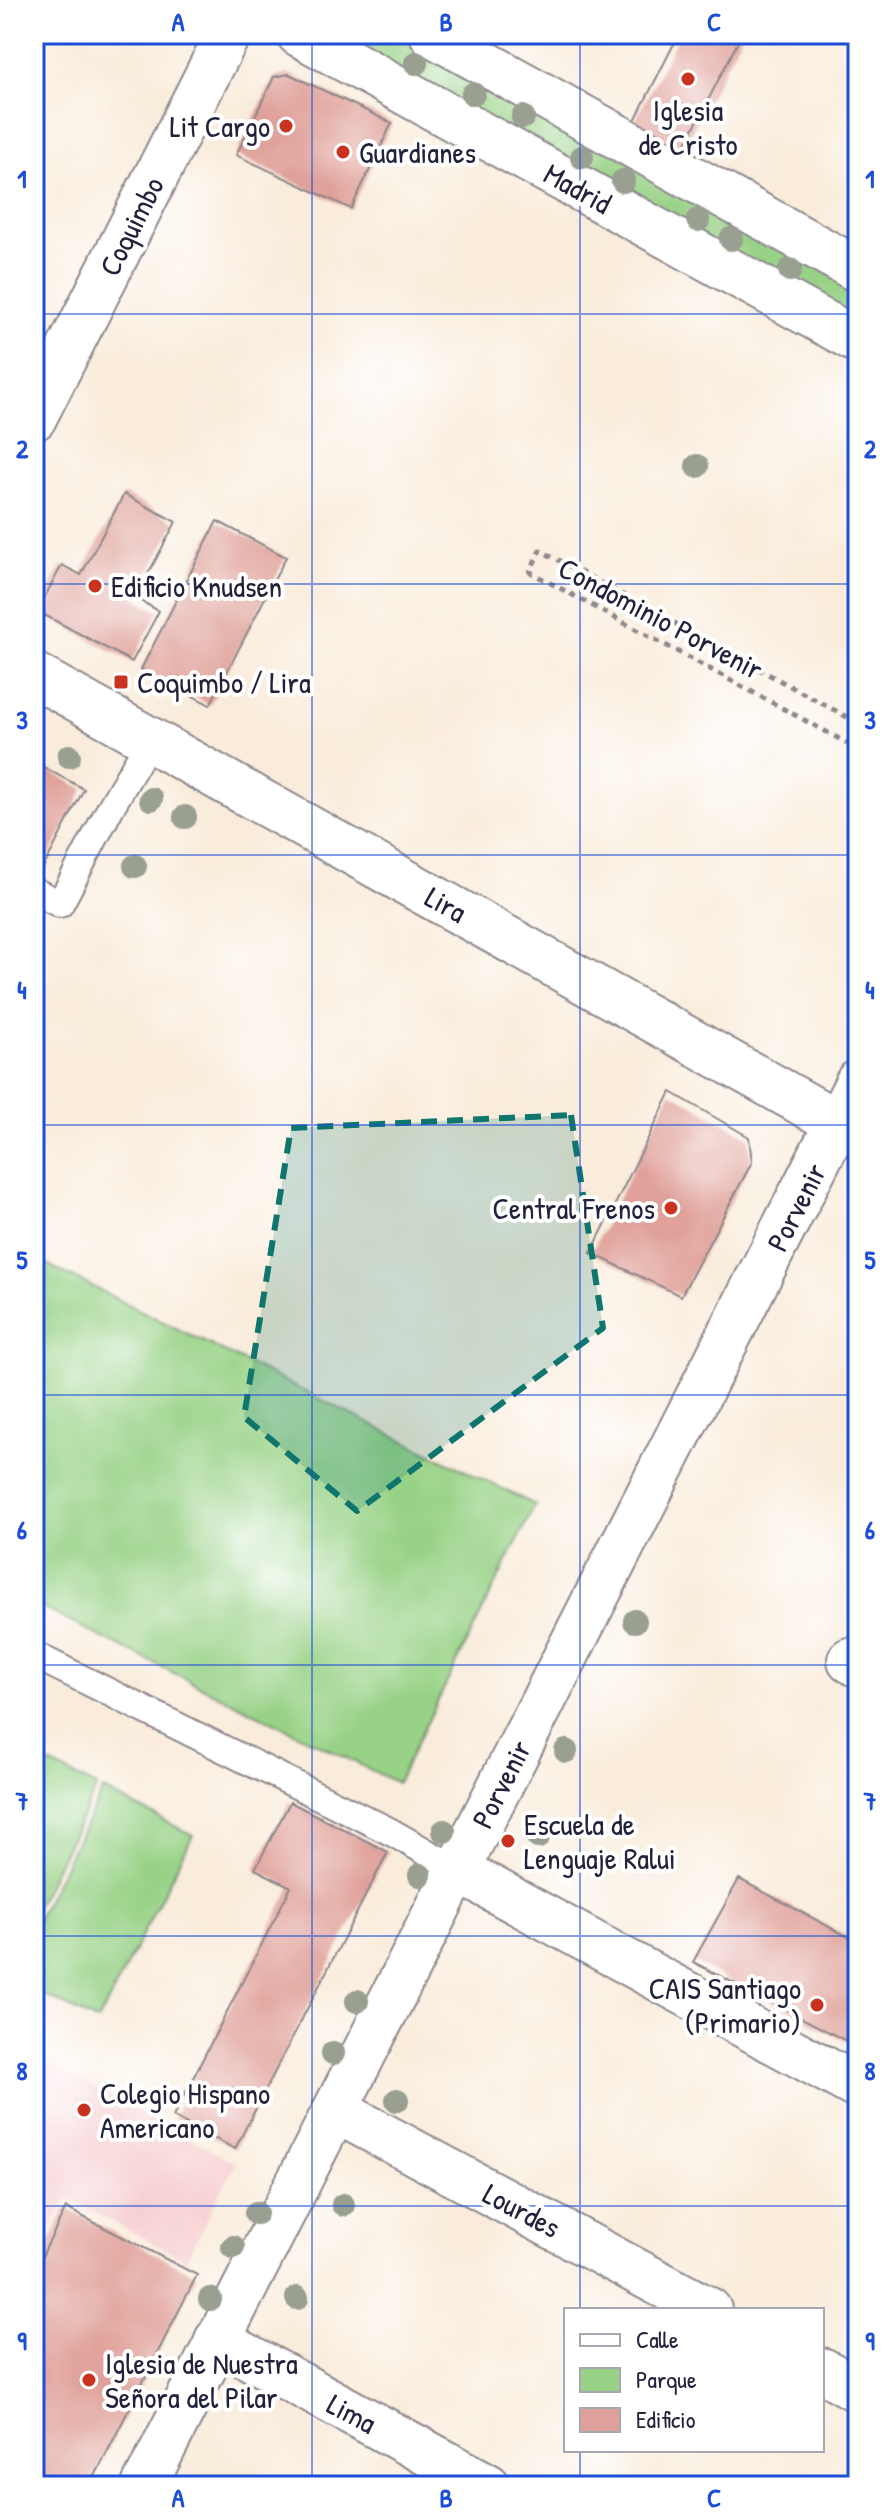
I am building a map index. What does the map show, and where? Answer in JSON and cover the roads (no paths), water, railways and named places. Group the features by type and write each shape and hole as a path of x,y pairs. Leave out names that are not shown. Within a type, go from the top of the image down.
{"street":[{"name":"Coquimbo","path":"34,418 228,34"},
{"name":"Madrid","path":"299,34 858,341"},
{"path":"432,34 858,270"},
{"name":"Lira","path":"34,675 848,1128"},
{"name":"Porvenir","path":"144,2486 458,1870 848,1128 858,1082"},
{"path":"458,1870 858,2087"},
{"name":"Lourdes","path":"335,2110 705,2308"},
{"name":"Lima","path":"217,2340 488,2486"},
{"path":"824,2371 858,2390"}],"lane":[{"path":"34,891 60,904 150,740"},
{"path":"34,1655 391,1832 458,1870"}],"place":[{"name":"Iglesia de Cristo","path":"688,79"},
{"name":"Lit Cargo","path":"286,126"},
{"name":"Guardianes","path":"343,152"},
{"name":"Edificio Knudsen","path":"95,586"},
{"name":"Coquimbo / Lira","path":"121,682"},
{"name":"Central Frenos","path":"671,1208"},
{"name":"Escuela de Lenguaje Ralui","path":"508,1841"},
{"name":"CAIS Santiago (Primario)","path":"817,2005"},
{"name":"Colegio Hispano Americano","path":"84,2110"},
{"name":"Iglesia de Nuestra Señora del Pilar","path":"89,2380"}]}
